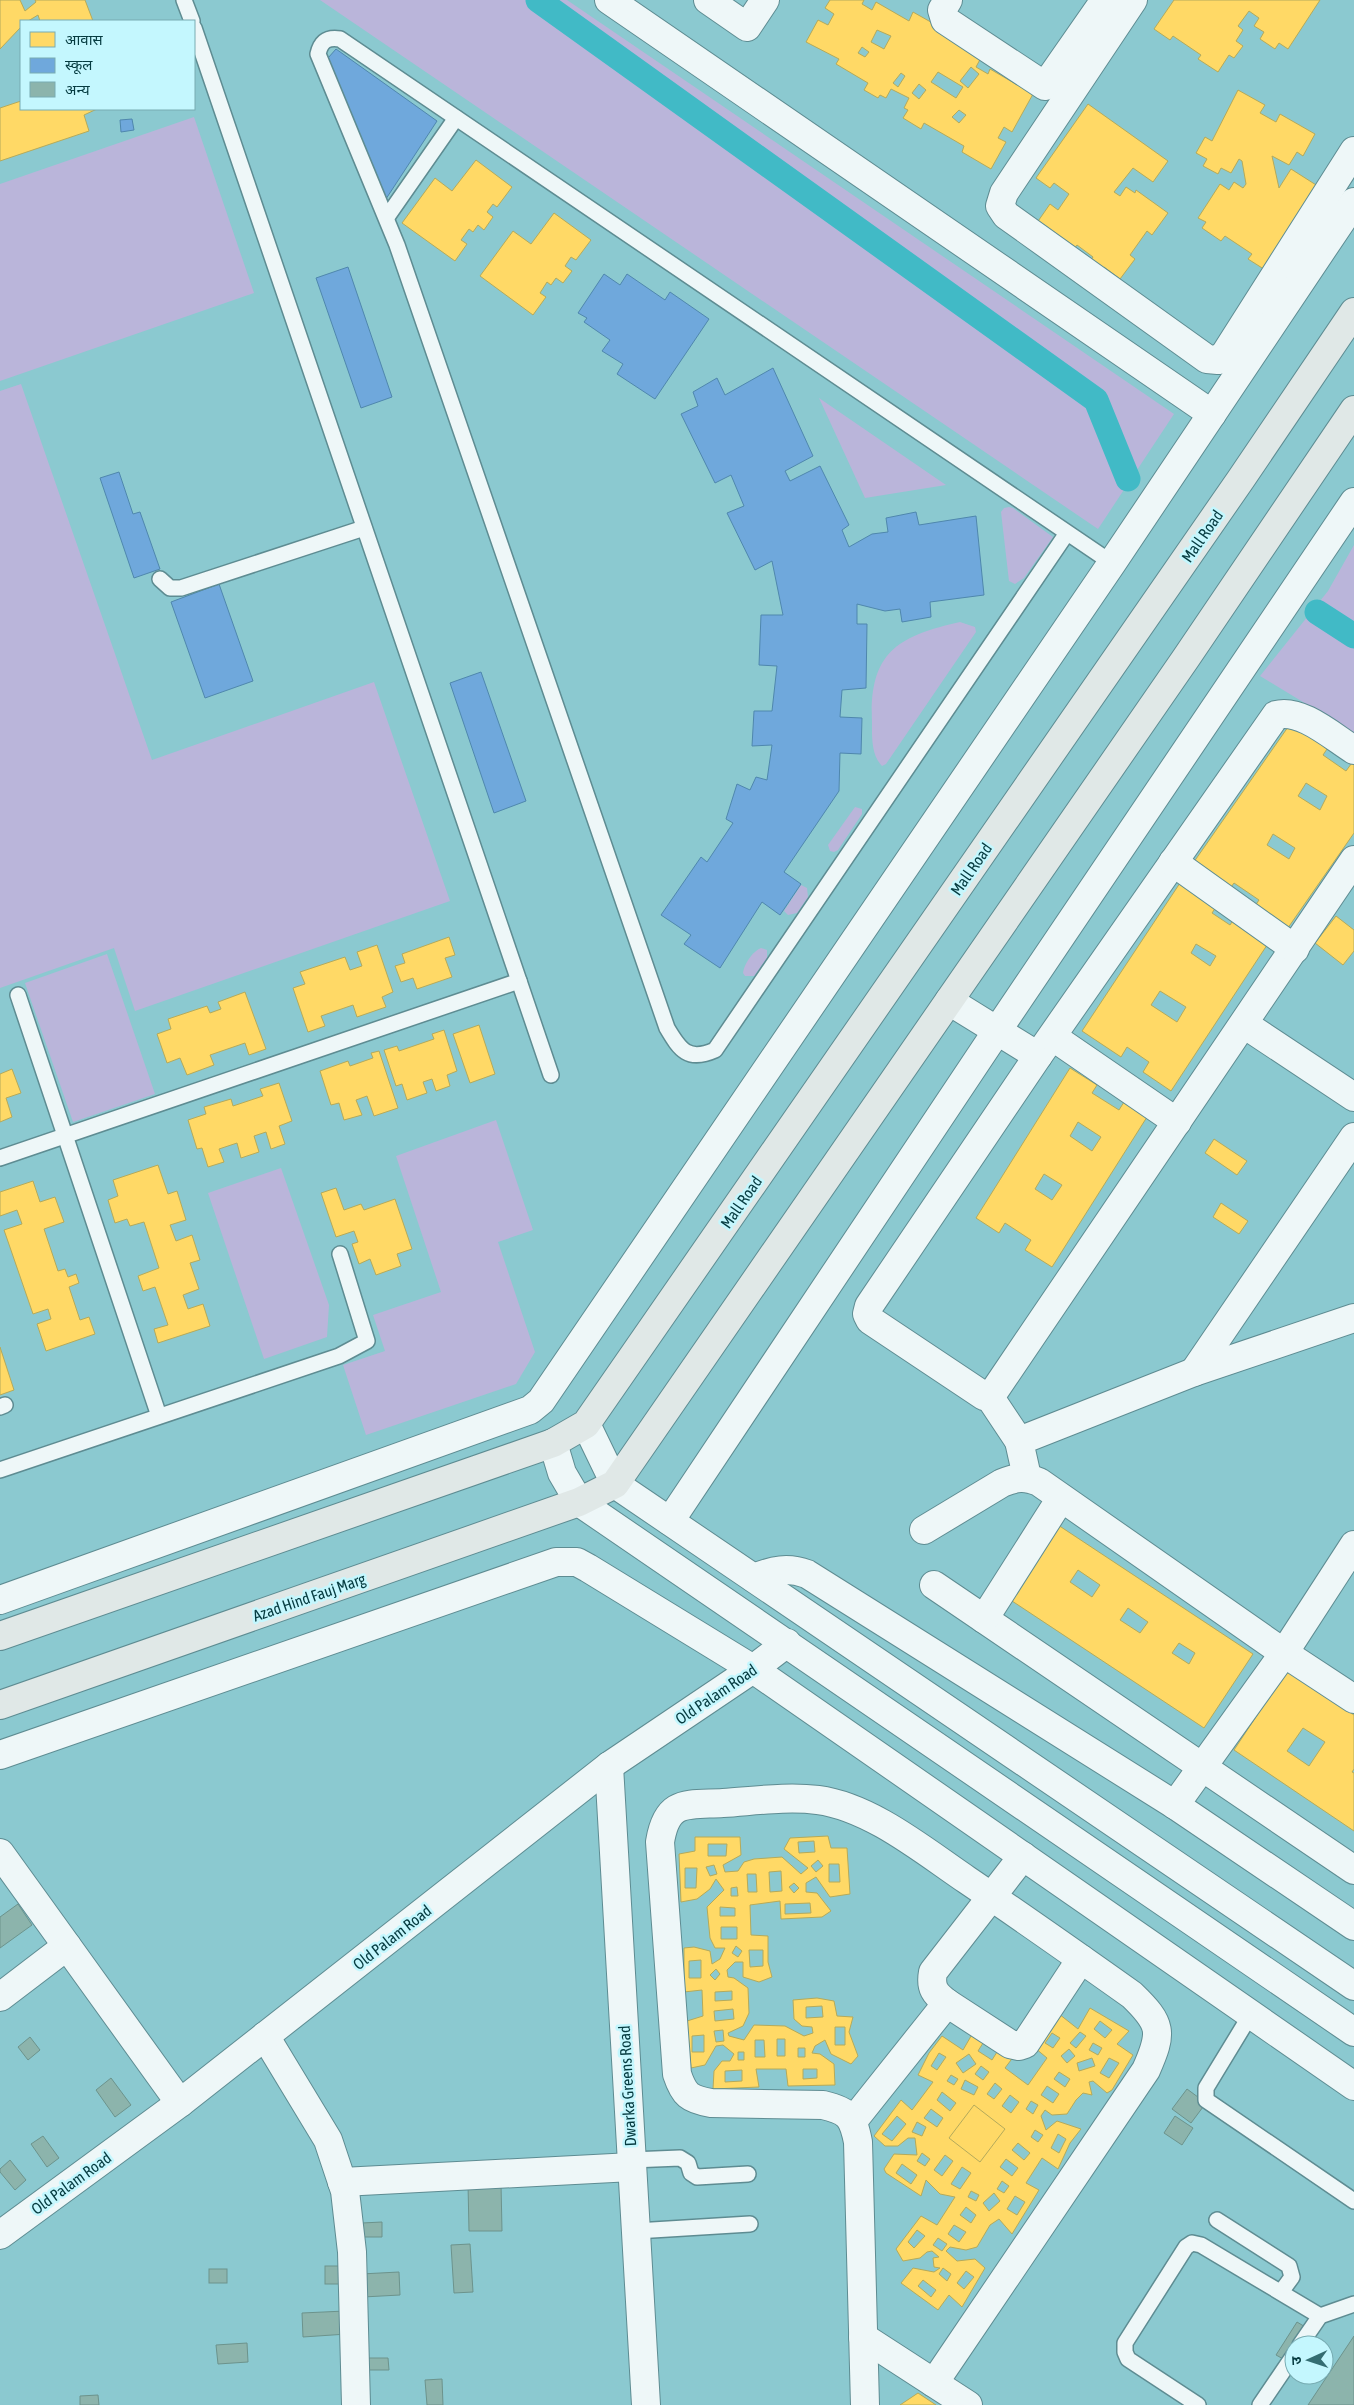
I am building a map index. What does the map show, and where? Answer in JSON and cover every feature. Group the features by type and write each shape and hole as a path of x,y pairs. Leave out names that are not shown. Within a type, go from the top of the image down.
{"main road":[{"name":"Mall Road","path":"586,1424 1235,488 1354,312"},
{"path":"615,1484 1186,658 1354,410"},
{"path":"0,1636 553,1444 586,1424"},
{"name":"Azad Hind Fauj Marg","path":"0,1705 578,1502 615,1484"}],"street":[{"path":"609,0 1212,414"},
{"path":"708,0 747,27 765,0"},
{"path":"948,0 942,10 945,20 1045,86 1105,0"},
{"path":"1133,0 1004,194 1000,206 1006,215 1207,359 1218,360 1225,354 1354,152"},
{"path":"0,1600 530,1410 541,1401 1112,563 1354,202"},
{"path":"670,1522 997,1031 1354,502"},
{"path":"989,1396 984,1396 870,1320 867,1314 870,1306 1045,1047 1276,715 1284,713 1300,716 1354,750"},
{"path":"989,1396 1000,1385 1354,860"},
{"path":"1173,862 1295,949"},
{"path":"949,1002 997,1031 1045,1047 1177,1122"},
{"path":"1244,1024 1354,1097"},
{"path":"1194,1372 1354,1137"},
{"path":"1019,1441 1194,1372 1354,1318"},
{"path":"989,1396 1019,1441 1027,1477"},
{"path":"586,1424 615,1484 1354,1986"},
{"path":"553,1444 562,1473 578,1502 1354,2032"},
{"path":"924,1530 1002,1483 1014,1478 1027,1477 1039,1482 1284,1653 1354,1699"},
{"path":"984,1619 1060,1498"},
{"path":"1175,1805 1284,1653 1354,1545"},
{"path":"0,1754 556,1562 566,1560 576,1562 753,1669 1354,2086"},
{"path":"754,1578 781,1569 794,1569 807,1574 1175,1805 1354,1926"},
{"path":"934,1585 1354,1870"},
{"name":"Old Palam Road","path":"0,2235 180,2103 609,1766 753,1669 787,1643"},
{"name":"Dwarka Greens Road","path":"609,1766 646,2405"},
{"path":"866,2405 858,2142 853,2121 840,2109 823,2106 711,2103 694,2100 682,2090 677,2074 660,1842 663,1824 671,1811 686,1806 775,1800 818,1800 858,1812 904,1837 1132,1994 1148,2010 1157,2024 1158,2044 1146,2070 934,2383"},
{"path":"0,1853 180,2103"},
{"path":"1023,1856 933,1972 931,1982 933,1990 947,2003 1010,2044 1019,2046 1025,2044 1081,1959"},
{"path":"0,1997 67,1946"},
{"path":"853,2121 947,2003"},
{"path":"265,2036 328,2140 342,2182 352,2252 356,2405"},
{"path":"342,2182 632,2164"},
{"path":"863,2337 968,2405"}],"lane":[{"path":"184,0 192,20"},
{"path":"195,31 551,1075"},
{"path":"1067,533 715,1050 703,1056 693,1056 676,1043 667,1028 387,217 370,182 318,54 320,45 324,40 340,39 1112,563"},
{"path":"387,217 456,118"},
{"path":"160,579 170,588 181,588 364,528"},
{"path":"0,1158 519,980"},
{"path":"18,995 159,1416"},
{"path":"0,1470 339,1356 368,1341 340,1254"},
{"path":"1251,2014 1206,2088 1206,2100 1354,2201"},
{"path":"632,2164 680,2158 688,2164 691,2173 697,2177 748,2174"},
{"path":"1216,2220 1289,2266 1292,2277 1281,2292"},
{"path":"636,2231 750,2224"},
{"path":"1198,2405 1128,2359 1125,2352 1125,2343 1186,2246 1192,2243 1201,2245 1320,2316"},
{"path":"1307,2335 1320,2316 1354,2304"},
{"path":"1260,2405 1284,2370"}],"shaded area":[{"path":"320,0 567,0 1174,414 1098,529"},
{"path":"194,117 254,293 0,381 0,184"},
{"path":"21,384 152,760 374,682 450,901 135,1011 114,948 0,988 0,391"},
{"path":"819,398 946,485 865,498"},
{"path":"1009,507 1053,537 1024,578 1015,584 1009,581 1001,512 1004,508"},
{"path":"1354,545 1354,733 1260,676 1328,591"},
{"path":"960,622 975,627 976,632 886,764 882,766 878,762 872,739 872,698 882,663 904,641 938,627"},
{"path":"855,807 862,809 862,814 838,850 830,851 828,845"},
{"path":"801,885 807,888 808,897 797,913 788,915 784,911"},
{"path":"761,948 767,950 767,958 754,976 745,976 743,973 747,962"},
{"path":"107,954 155,1094 73,1122 25,983"},
{"path":"496,1120 533,1230 498,1242 535,1352 516,1384 366,1435 343,1365 385,1351 373,1315 441,1292 396,1156"},
{"path":"281,1168 329,1305 327,1337 264,1359 208,1193"}],"building: आवास":[{"path":"0,0 20,0 25,11 36,2 35,0 85,0 93,20 40,20 38,15 30,20 20,20 20,28 0,49"},
{"path":"830,0 864,0 862,4 872,10 876,2 909,21 913,12 984,52 976,67 988,74 990,69 1033,94 1012,132 1004,127 998,138 1006,142 991,169 962,152 964,146 924,123 921,129 903,118 908,110 904,108 909,98 891,89 886,98 880,95 878,98 864,90 868,83 836,64 839,59 806,42 818,20 828,25 834,14 825,8","holes":["877,30 891,36 884,49 871,42","862,47 869,52 865,57 858,53","971,67 979,74 968,88 960,81","938,72 963,87 956,98 931,82","901,73 905,76 898,87 893,83","919,84 926,90 919,99 912,93","959,110 966,115 959,123 952,117"]},
{"path":"1174,0 1320,0 1288,49 1279,43 1275,49 1260,39 1264,32 1254,26 1259,18 1249,11 1238,26 1243,30 1236,41 1243,46 1234,58 1229,55 1218,72 1198,59 1201,55 1173,36 1170,40 1154,29"},
{"path":"1238,90 1265,105 1260,113 1276,122 1280,114 1315,134 1303,156 1297,152 1289,165 1272,156 1279,188 1291,169 1324,190 1270,273 1248,259 1252,254 1225,236 1221,241 1202,228 1206,222 1198,218 1220,184 1229,190 1234,182 1243,188 1246,184 1242,161 1239,159 1231,173 1221,168 1218,174 1203,166 1207,159 1196,153 1205,137 1212,141"},
{"path":"20,101 20,110 95,110 84,115 89,131 0,161 0,108"},
{"path":"1088,104 1168,161 1153,182 1133,168 1114,192 1120,196 1126,187 1135,193 1136,190 1168,213 1152,235 1147,231 1130,255 1135,259 1120,279 1104,267 1100,274 1088,265 1093,257 1077,245 1071,253 1034,227 1050,204 1058,210 1069,194 1054,183 1050,188 1036,178"},
{"path":"476,160 512,187 497,207 493,204 487,212 493,217 484,230 478,225 473,232 469,229 461,240 467,244 455,261 402,223 435,178 452,191"},
{"path":"554,213 591,240 576,260 571,257 565,266 572,271 563,283 556,278 551,285 547,282 540,293 546,297 533,315 480,276 513,231 531,244"},
{"path":"1295,717 1331,743 1323,755 1346,771 1354,760 1354,833 1283,935 1251,912 1259,900 1234,883 1226,894 1189,869","holes":["1306,783 1327,796 1320,810 1298,796","1273,834 1295,848 1289,859 1267,845"]},
{"path":"1182,880 1218,904 1212,913 1230,925 1236,916 1271,939 1171,1091 1143,1072 1149,1062 1127,1047 1121,1057 1082,1031","holes":["1196,944 1216,956 1210,966 1191,953","1160,991 1186,1007 1177,1022 1151,1005"]},
{"path":"1336,916 1354,930 1354,951 1343,965 1315,943"},
{"path":"449,937 455,955 445,958 452,977 417,989 413,978 401,982 395,966 405,963 402,954"},
{"path":"377,945 393,992 382,997 386,1007 357,1017 353,1005 321,1016 325,1026 308,1032 293,988 305,984 300,972 345,957 350,970 362,966 357,952"},
{"path":"245,992 266,1049 249,1055 245,1043 210,1055 214,1065 187,1075 180,1058 167,1063 157,1034 171,1029 168,1019 207,1006 210,1013 221,1009 218,1002"},
{"path":"479,1025 495,1074 470,1083 453,1034"},
{"path":"444,1030 457,1071 447,1075 450,1086 436,1091 432,1079 423,1082 427,1093 407,1100 402,1084 396,1086 384,1050 397,1046 399,1051 434,1039 432,1034"},
{"path":"379,1051 398,1108 374,1116 367,1096 356,1100 362,1115 344,1120 339,1103 331,1105 320,1071 348,1061 350,1066 373,1058 371,1053"},
{"path":"1070,1068 1097,1085 1092,1093 1119,1110 1124,1102 1147,1117 1052,1267 1025,1250 1031,1240 1005,1223 999,1233 976,1218","holes":["1078,1122 1101,1137 1092,1151 1070,1136","1044,1174 1062,1185 1052,1200 1035,1189"]},
{"path":"12,1069 21,1093 6,1098 12,1117 0,1122 0,1074"},
{"path":"279,1083 292,1121 279,1126 285,1144 271,1149 266,1132 254,1136 259,1152 241,1158 237,1143 219,1149 224,1162 208,1167 202,1148 197,1149 188,1120 206,1114 204,1107 231,1099 233,1106 263,1096 260,1089"},
{"path":"1214,1139 1247,1161 1237,1175 1205,1153"},
{"path":"158,1165 168,1194 177,1191 186,1220 170,1225 176,1241 192,1235 200,1260 190,1263 199,1289 183,1295 188,1309 203,1304 210,1326 158,1343 154,1329 168,1325 155,1287 143,1291 138,1276 159,1268 144,1222 130,1226 127,1219 115,1223 108,1200 118,1196 113,1180"},
{"path":"33,1181 40,1202 55,1197 64,1222 44,1229 58,1271 65,1269 68,1277 76,1274 79,1283 69,1287 80,1320 89,1317 95,1334 46,1351 37,1324 51,1319 48,1309 33,1314 4,1230 22,1224 17,1210 0,1216 0,1192"},
{"path":"336,1188 344,1210 361,1204 364,1210 395,1199 412,1249 397,1254 401,1266 376,1275 370,1259 359,1264 352,1244 358,1242 354,1231 336,1237 321,1193"},
{"path":"1221,1203 1248,1221 1239,1234 1213,1217"},
{"path":"0,1347 14,1390 0,1395"},
{"path":"1055,1523 1253,1654 1204,1728 1006,1597","holes":["1078,1570 1100,1585 1092,1597 1070,1582","1128,1608 1148,1622 1140,1633 1120,1620","1179,1643 1195,1653 1189,1664 1172,1653"]},
{"path":"1287,1670 1354,1715 1354,1769 1352,1772 1354,1773 1354,1831 1234,1750","holes":["1303,1728 1325,1742 1309,1766 1287,1751"]},
{"path":"828,1836 831,1848 847,1848 850,1894 830,1897 816,1877 806,1883 806,1892 817,1893 831,1911 822,1917 781,1919 780,1901 750,1905 751,1935 768,1936 768,1962 772,1977 759,1982 743,1977 743,1962 735,1962 727,1970 728,1977 734,1978 748,1988 749,2013 743,2026 728,2033 729,2036 744,2040 754,2025 785,2026 804,2036 813,2033 812,2027 802,2026 794,2019 793,2000 817,1998 834,2001 837,2016 853,2017 849,2032 858,2056 851,2064 831,2054 825,2040 815,2046 812,2053 820,2054 834,2064 835,2085 788,2086 786,2069 756,2069 759,2087 713,2089 714,2071 722,2061 730,2061 734,2054 723,2045 716,2046 705,2065 691,2068 687,2021 703,2016 702,1990 684,1992 684,1948 694,1947 710,1951 712,1964 720,1959 725,1948 715,1948 710,1938 707,1907 724,1890 716,1879 710,1889 697,1899 681,1902 679,1854 695,1851 695,1837 740,1837 741,1855 723,1865 725,1872 738,1871 744,1862 754,1859 782,1857 801,1874 808,1868 784,1849 790,1838","holes":["814,1841 815,1852 799,1853 798,1842","708,1844 727,1844 726,1856 708,1856","818,1860 823,1866 816,1872 811,1866","829,1864 839,1864 840,1882 829,1882","714,1865 717,1874 710,1876 706,1867","685,1868 697,1868 696,1888 685,1888","781,1871 782,1891 770,1892 769,1872","747,1874 756,1874 757,1892 748,1892","794,1883 799,1888 794,1893 789,1887","737,1887 738,1896 731,1896 731,1888","810,1903 811,1913 785,1914 785,1904","720,1907 735,1908 735,1916 720,1916","721,1927 737,1927 737,1939 721,1939","736,1946 742,1951 738,1957 732,1953","749,1950 763,1950 763,1966 750,1967","701,1960 701,1978 689,1978 689,1961","716,1969 720,1974 715,1980 710,1975","732,1991 732,2000 715,2001 715,1992","822,2006 823,2017 806,2018 806,2007","733,2009 734,2019 715,2021 714,2011","835,2027 845,2027 845,2045 835,2045","723,2030 724,2041 716,2042 714,2031","704,2035 704,2052 692,2052 692,2036","777,2039 785,2039 785,2056 777,2056","755,2040 764,2040 765,2057 755,2057","798,2048 805,2048 805,2057 798,2057","738,2052 744,2052 744,2060 738,2060","803,2069 817,2069 817,2078 803,2079","742,2070 742,2081 725,2082 725,2071"]},
{"path":"1090,2008 1129,2031 1117,2044 1133,2055 1112,2090 1107,2093 1093,2081 1089,2082 1092,2095 1083,2093 1067,2114 1052,2115 1045,2110 1041,2116 1046,2130 1057,2121 1081,2129 1070,2143 1058,2169 1042,2158 1026,2183 1039,2190 1012,2234 999,2219 990,2225 977,2247 966,2250 950,2247 946,2251 957,2261 975,2259 985,2268 962,2307 949,2295 938,2310 901,2283 913,2268 934,2272 940,2268 934,2267 933,2258 939,2257 932,2251 927,2252 920,2258 903,2261 896,2249 921,2216 937,2225 955,2197 940,2194 926,2180 921,2196 886,2173 884,2169 894,2154 917,2155 915,2138 908,2138 898,2146 885,2146 874,2136 901,2100 912,2110 933,2082 918,2075 929,2053 942,2036 963,2050 974,2031 1014,2056 1005,2068 1028,2085 1047,2058 1035,2048 1059,2014 1078,2029","holes":["1100,2021 1112,2030 1105,2038 1094,2029","1080,2032 1086,2036 1076,2048 1070,2043","1052,2033 1060,2038 1053,2048 1045,2043","983,2043 997,2052 992,2060 978,2051","1093,2043 1102,2048 1098,2055 1089,2050","1069,2049 1075,2056 1067,2063 1061,2056","939,2053 946,2057 937,2070 931,2066","969,2054 976,2064 963,2073 956,2063","1092,2058 1095,2066 1079,2071 1077,2063","1109,2058 1119,2063 1109,2078 1100,2073","981,2066 989,2072 983,2080 975,2074","1059,2072 1070,2079 1065,2087 1054,2079","951,2075 958,2079 954,2085 947,2081","965,2080 978,2087 974,2095 961,2089","995,2083 1002,2089 994,2099 987,2094","1047,2086 1059,2094 1053,2103 1041,2095","942,2092 956,2103 950,2111 937,2100","1010,2095 1019,2102 1011,2113 1002,2106","1031,2101 1038,2105 1033,2114 1026,2109","931,2109 943,2118 937,2127 924,2118","897,2116 906,2124 892,2141 882,2134","917,2122 926,2127 922,2136 912,2132","1035,2130 1043,2135 1038,2142 1031,2137","1058,2134 1066,2139 1059,2153 1051,2148","1018,2143 1030,2153 1024,2160 1012,2150","922,2153 930,2159 925,2166 917,2161","945,2155 953,2161 942,2176 934,2170","1006,2159 1018,2168 1012,2176 1000,2167","902,2164 917,2175 911,2184 896,2173","962,2167 971,2173 960,2189 951,2184","1002,2181 1009,2186 1004,2193 997,2189","971,2191 979,2195 976,2201 968,2197","994,2193 1000,2201 989,2211 983,2203","1015,2196 1025,2202 1017,2215 1007,2209","966,2207 976,2215 971,2223 960,2215","954,2225 966,2232 959,2242 948,2234","917,2230 925,2236 914,2248 908,2242","938,2238 947,2244 942,2251 933,2245","943,2268 951,2274 947,2281 939,2274","966,2271 974,2277 964,2289 957,2283","923,2280 936,2290 931,2297 918,2286"]},
{"path":"974,2105 1005,2129 980,2162 949,2138"},
{"path":"918,2393 936,2405 900,2405"}],"building: स्कूल":[{"path":"336,49 437,121 382,205 328,58"},
{"path":"132,119 134,130 121,132 120,120"},
{"path":"348,267 392,397 361,408 316,278"},
{"path":"604,274 620,285 627,274 665,300 670,292 709,319 655,399 617,374 623,364 602,351 610,340 584,322 587,318 578,313"},
{"path":"773,368 813,456 785,471 790,481 820,466 849,525 842,530 849,547 872,534 888,532 886,518 916,512 919,525 976,516 984,595 930,602 931,617 902,622 900,609 885,611 857,604 857,624 867,624 866,688 842,690 840,717 862,718 861,754 840,753 839,791 784,872 801,884 780,915 762,902 720,968 684,944 691,935 661,915 701,857 707,862 733,823 726,819 737,784 750,790 756,777 767,780 772,745 752,746 754,711 772,711 777,666 759,665 761,615 783,615 772,561 755,570 727,513 744,506 731,475 715,483 681,414 698,406 693,392 717,378 725,395"},
{"path":"119,472 133,514 140,512 160,569 134,578 100,478"},
{"path":"219,584 253,681 205,698 171,602"},
{"path":"481,672 526,801 494,813 450,683"}],"building: अन्य":[{"path":"18,1904 32,1925 0,1948 0,1917"},
{"path":"30,2037 40,2050 28,2060 18,2047"},
{"path":"111,2078 131,2105 115,2117 96,2090"},
{"path":"1187,2089 1206,2103 1191,2123 1172,2109"},
{"path":"1175,2116 1193,2128 1182,2145 1164,2133"},
{"path":"43,2136 59,2158 47,2167 31,2144"},
{"path":"10,2160 26,2180 15,2190 0,2172 0,2169"},
{"path":"468,2184 501,2184 502,2231 469,2231"},
{"path":"382,2222 382,2237 362,2237 362,2223"},
{"path":"470,2244 473,2292 454,2293 451,2245"},
{"path":"325,2266 342,2266 342,2284 325,2284"},
{"path":"209,2269 227,2269 227,2283 209,2283"},
{"path":"399,2272 400,2295 363,2297 361,2274"},
{"path":"345,2311 347,2334 303,2337 302,2313"},
{"path":"1297,2322 1307,2328 1303,2335 1289,2335"},
{"path":"1354,2336 1354,2405 1308,2405 1321,2385 1334,2385 1334,2366"},
{"path":"1284,2342 1284,2359 1276,2355"},
{"path":"247,2343 248,2362 218,2364 216,2345"},
{"path":"366,2358 388,2358 389,2370 366,2370"},
{"path":"442,2379 443,2405 427,2405 425,2380"},
{"path":"98,2395 99,2405 80,2405 80,2396"}],"waterway":[{"path":"538,0 1096,400 1128,479"},
{"path":"1317,612 1354,636"}]}
